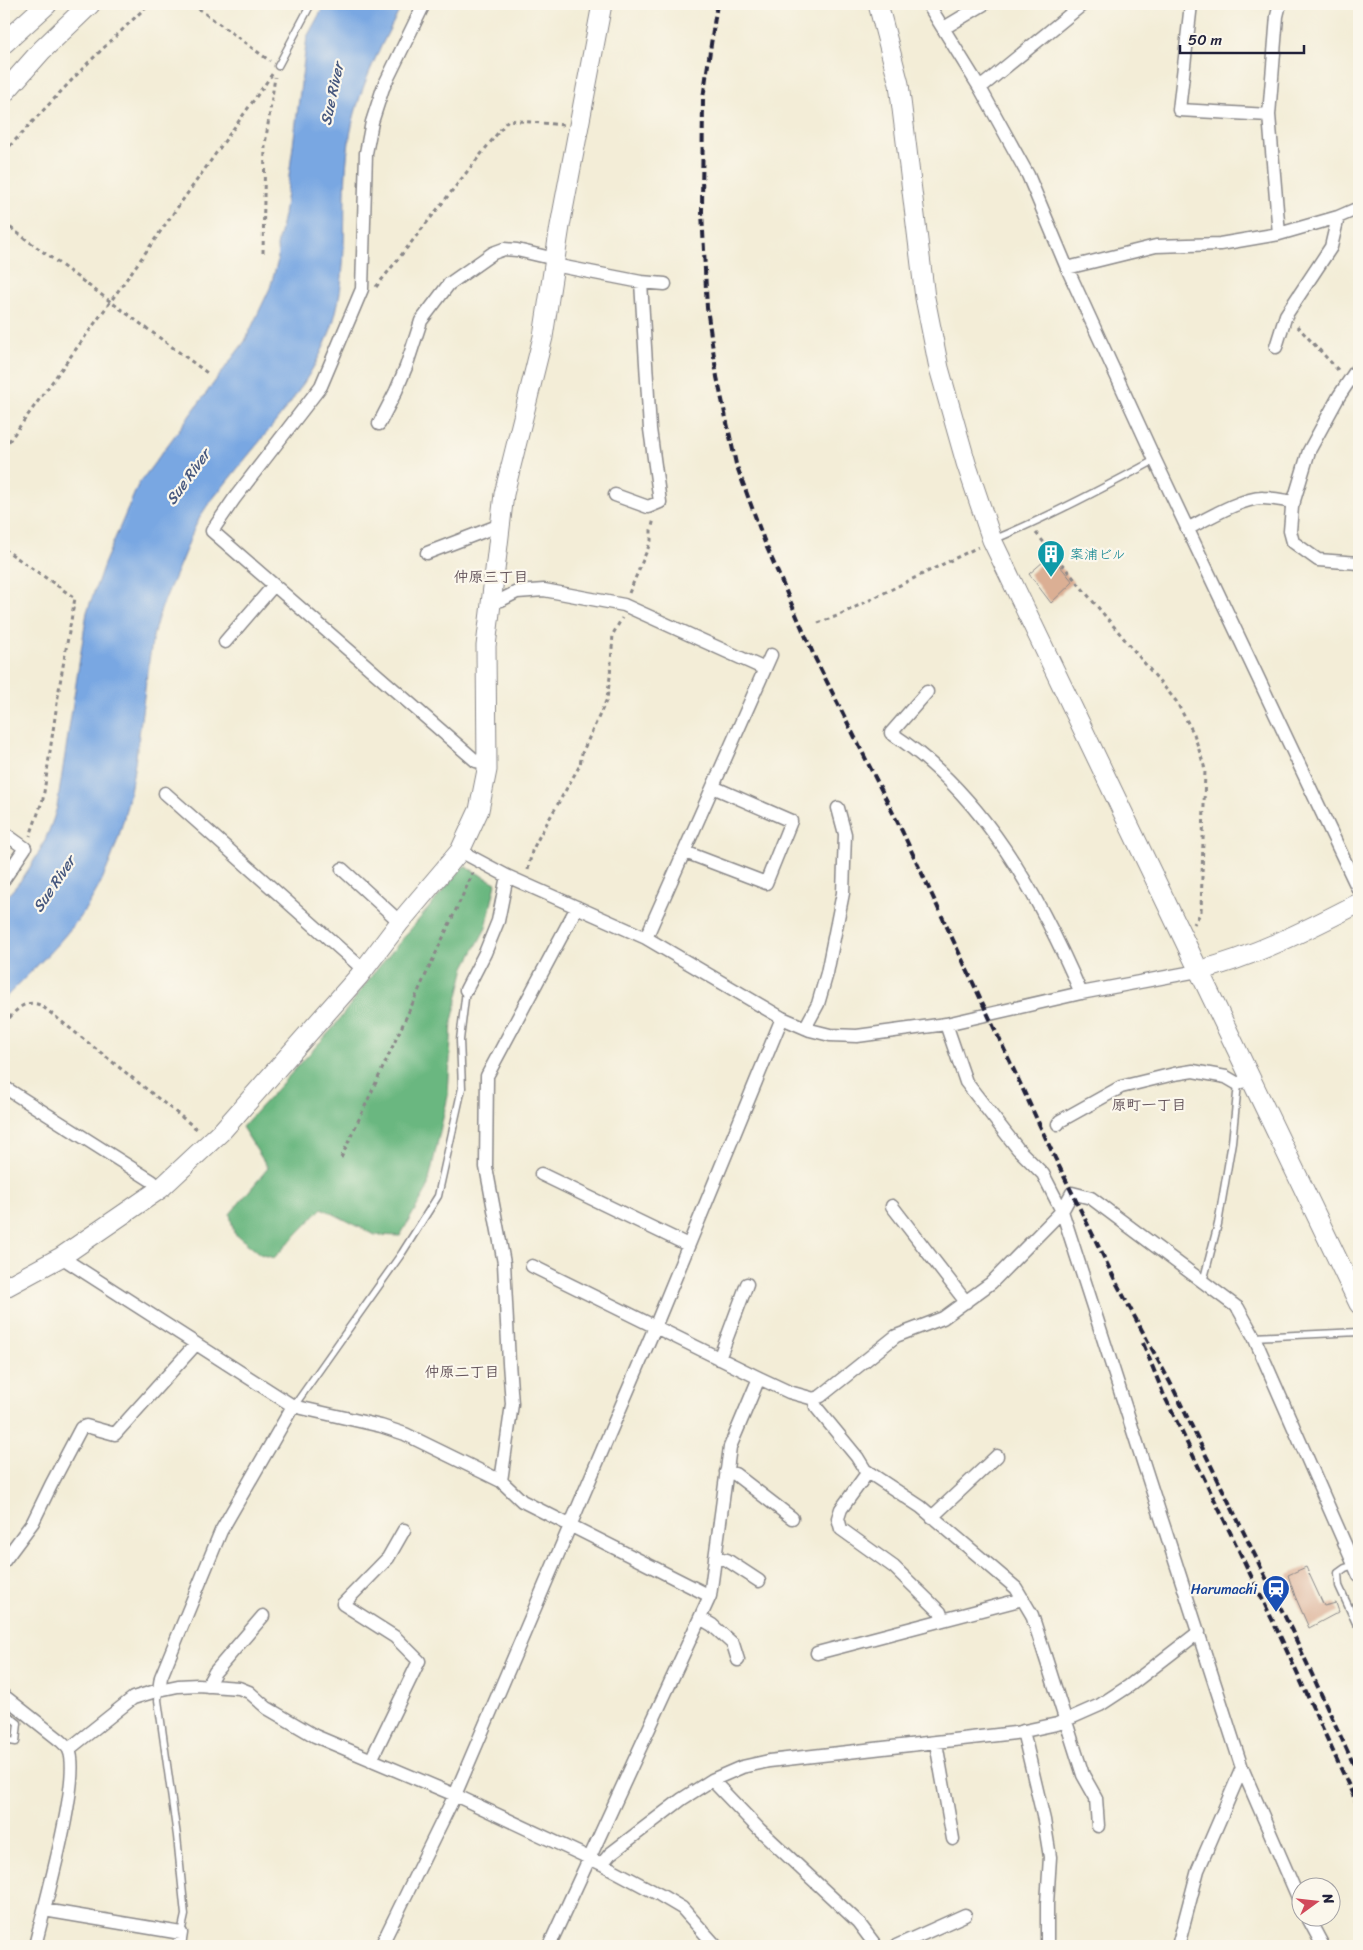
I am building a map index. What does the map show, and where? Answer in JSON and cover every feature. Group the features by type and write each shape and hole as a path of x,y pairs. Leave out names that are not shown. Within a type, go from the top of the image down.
{"main road":[{"path":"4,43 47,4"},
{"path":"4,93 42,50 90,4"}],"street":[{"path":"424,4 383,88 372,122 366,153 362,289 360,294 321,386 234,499 212,531 476,761 487,764"},
{"path":"4,1288 62,1257 160,1189 222,1131 364,970 400,922 460,851 479,810 487,770 486,646 504,494 543,337 554,262 602,4"},
{"path":"878,4 898,84 925,298 940,368 964,455 992,540 1198,970 1244,1080 1359,1304"},
{"path":"928,4 980,88 1028,175 1067,268 1155,460 1359,891"},
{"path":"944,28 984,4"},
{"path":"980,88 1083,4"},
{"path":"1190,4 1179,110 1269,115"},
{"path":"1279,234 1269,115 1277,16 1280,4"},
{"path":"1067,268 1156,246 1220,244 1279,234 1338,217 1354,210 1359,211"},
{"path":"1276,347 1286,315 1331,247 1338,217"},
{"path":"379,424 399,383 421,321 448,284 493,254 504,249 517,250 554,262 641,282 666,284"},
{"path":"615,495 648,507 660,502 650,429 644,301 641,282"},
{"path":"1359,366 1339,396 1309,451 1294,502 1290,531 1293,542 1318,560 1359,563"},
{"path":"1187,529 1224,510 1254,499 1262,498 1294,502"},
{"path":"427,554 500,525"},
{"path":"225,642 274,585"},
{"path":"491,601 501,600 517,592 544,590 624,606 765,669"},
{"path":"646,938 771,655"},
{"path":"926,692 892,733 915,748 949,781 974,808 1000,843 1028,886 1081,992"},
{"path":"685,852 766,884 791,821 713,787"},
{"path":"165,793 364,970"},
{"path":"805,1028 818,1004 827,972 843,893 845,834 838,808"},
{"path":"4,833 26,848 4,879"},
{"path":"460,851 508,876 646,938 782,1018 805,1028 830,1034 857,1036 946,1024 1081,992 1198,970 1265,949 1359,903"},
{"path":"342,869 400,922"},
{"path":"466,990 498,921 508,876"},
{"path":"500,1481 512,1404 504,1263 486,1167 487,1076 577,907"},
{"path":"381,1946 455,1796 655,1327 782,1018"},
{"path":"946,1024 966,1082 1018,1149 1043,1174 1062,1211 1242,1768 1290,1879"},
{"path":"1058,1124 1060,1121 1121,1087 1174,1074 1193,1071 1244,1080"},
{"path":"4,1087 152,1181 160,1189"},
{"path":"541,1174 688,1245"},
{"path":"532,1266 719,1360 789,1392 814,1399 821,1396 896,1336 943,1318 966,1302 991,1282 1062,1211 1072,1193 1092,1198 1238,1308 1254,1338 1357,1570"},
{"path":"892,1206 966,1302"},
{"path":"62,1257 293,1406 381,1426 406,1434 500,1481 522,1501 710,1596"},
{"path":"719,1360 747,1284"},
{"path":"4,1561 33,1522 50,1485 81,1428 86,1426 115,1434 196,1344"},
{"path":"548,1946 710,1596 730,1447 759,1378"},
{"path":"814,1399 816,1407 868,1472 921,1507 1016,1588 1032,1615 1083,1775 1096,1798 1098,1826"},
{"path":"159,1690 161,1677 221,1531 293,1406"},
{"path":"932,1517 997,1456"},
{"path":"726,1472 735,1474 792,1518"},
{"path":"868,1472 841,1509 838,1518 841,1529 894,1567 940,1612 942,1620"},
{"path":"371,1760 419,1661 395,1638 342,1604 388,1558 404,1530"},
{"path":"715,1556 727,1560 759,1581"},
{"path":"817,1653 1023,1599"},
{"path":"207,1686 215,1672 263,1616"},
{"path":"700,1618 712,1625 733,1644 738,1660"},
{"path":"602,1864 610,1854 682,1799 712,1780 742,1768 769,1762 1023,1731 1065,1721 1100,1705 1129,1686 1199,1632"},
{"path":"69,1749 133,1698 178,1686 239,1688 267,1708 315,1736 455,1796 602,1864 682,1908 716,1946"},
{"path":"4,1696 69,1749 72,1762 70,1797 35,1946"},
{"path":"1023,1731 1044,1820 1050,1857 1047,1946"},
{"path":"936,1743 953,1839"},
{"path":"1178,1946 1198,1870 1242,1768"},
{"path":"712,1780 760,1829 858,1922 876,1946"},
{"path":"44,1910 182,1933 179,1946"},
{"path":"896,1946 966,1915"},
{"path":"1313,1928 1323,1946"}],"lane":[{"path":"278,66 310,4"},
{"path":"992,540 1030,525 1092,495 1155,460"},
{"path":"293,1406 402,1253 438,1196 462,1088 460,1040 466,990"},
{"path":"1204,1282 1218,1224 1244,1080"},
{"path":"1254,1338 1359,1332"},
{"path":"1357,1570 1345,1568 1338,1574 1339,1586 1356,1623 1359,1624"},
{"path":"159,1690 158,1700 177,1836 185,1915 182,1933"},
{"path":"4,1712 18,1723 16,1742 4,1740"}],"path":[{"path":"4,152 86,65 149,4"},
{"path":"192,4 278,66"},
{"path":"263,253 265,145 270,102 278,66"},
{"path":"4,448 278,66"},
{"path":"360,294 374,289 508,120 579,127"},
{"path":"4,224 210,375"},
{"path":"1286,315 1349,382"},
{"path":"524,883 532,851 580,764 582,753 607,699 613,634 622,617 624,606 652,541 651,530 660,502"},
{"path":"1030,525 1176,701 1194,734 1205,769 1201,912 1192,928 1181,935"},
{"path":"818,623 837,616 992,540"},
{"path":"4,549 75,598 60,683 43,800 26,848"},
{"path":"341,1158 479,861"},
{"path":"4,1024 27,1002 42,1006 211,1141"}],"green space":[{"path":"464,866 496,883 486,928 465,967 452,1021 448,1096 427,1189 400,1236 375,1235 322,1208 274,1258 260,1254 234,1233 230,1214 268,1168 242,1127 333,1028 373,974"}],"water":[{"name":"Sue River","path":"325,4 403,4 370,71 352,124 346,165 342,279 333,323 325,345 302,386 274,424 209,504 192,534 155,627 130,791 114,851 102,880 71,929 4,999 4,899 22,879 43,844 57,807 87,612 104,564 138,485 245,341 270,288 278,260 277,246 284,215 307,37"}],"building":[{"name":"案浦ビル","path":"1051,555 1073,582 1051,603 1029,574"},
{"path":"1306,1567 1324,1606 1336,1603 1339,1612 1309,1628 1288,1575"}],"railway":[{"path":"717,4 703,98 702,212 707,308 717,377 736,464 765,543 815,658 903,833 1055,1158 1117,1284 1173,1388 1292,1631 1359,1776"},
{"path":"1143,1343 1163,1393 1280,1636 1359,1808"}],"place":[{"name":"案浦ビル","path":"1051,578"},
{"name":"Harumachi","path":"1276,1613"}],"district":[{"name":"仲原三丁目","path":"491,577"},
{"name":"原町一丁目","path":"1149,1105"},
{"name":"仲原二丁目","path":"462,1372"}]}
